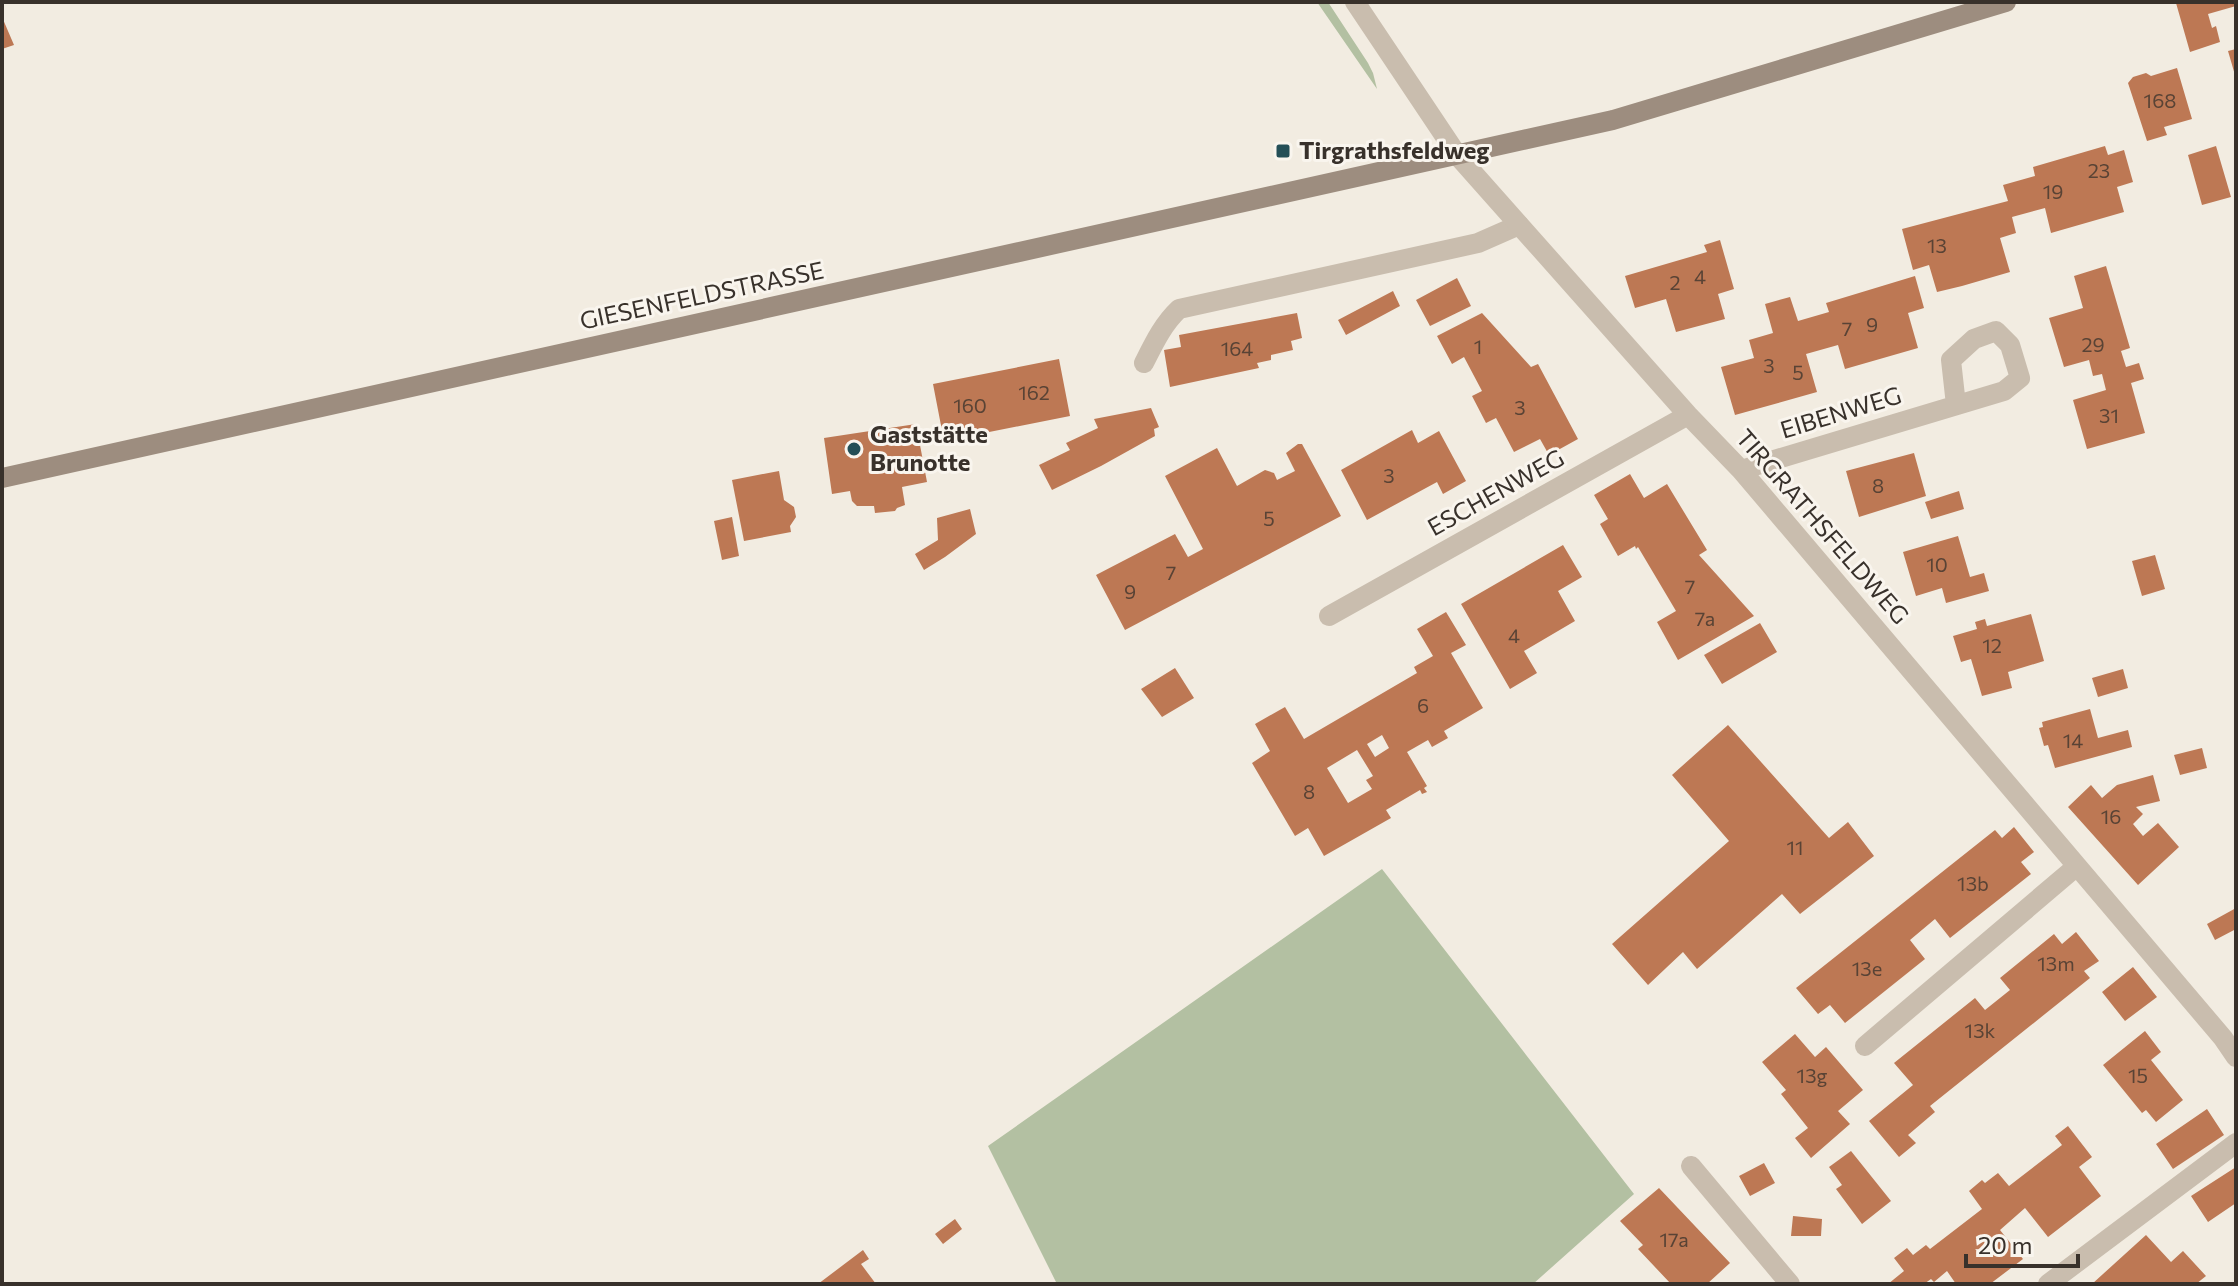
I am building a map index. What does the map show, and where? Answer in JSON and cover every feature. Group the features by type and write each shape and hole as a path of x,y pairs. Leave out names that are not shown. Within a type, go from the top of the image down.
{"main road":[{"name":"GIESENFELDSTRASSE","path":"2,478 1613,120 2006,2"}],"street":[{"name":"TIRGRATHSFELDWEG","path":"1355,2 1458,156 1688,415 1741,470 2236,1057"},
{"path":"1144,363 1170,316 1179,309 1478,243 1519,225"},
{"name":"EIBENWEG","path":"1741,470 1956,405"},
{"name":"ESCHENWEG","path":"1329,616 1688,415"},
{"path":"1865,1046 2077,866"},
{"path":"2048,1284 2236,1143"},
{"path":"1691,1166 1790,1284"}],"green space":[{"path":"1317,2 1328,2 1368,63 1377,89"},
{"path":"1382,869 1634,1194 1533,1284 1057,1284 988,1146"}],"building":[{"path":"2236,2 2236,6 2208,14 2212,28 2216,26 2220,42 2190,52 2176,3"},
{"path":"2,17 14,45 2,49"},
{"path":"2236,49 2236,75 2235,75 2228,51"},
{"path":"2177,68 2192,119 2164,127 2167,135 2147,141 2128,83 2133,77 2146,73 2151,76"},
{"path":"2105,146 2108,155 2124,150 2133,182 2117,187 2124,212 2051,233 2045,208 2012,217 2016,233 2000,238 2010,272 1962,286 1937,292 1929,265 1913,270 1902,229 2008,201 2003,185 2035,176 2033,167"},
{"path":"2216,146 2231,197 2202,205 2188,155"},
{"path":"1720,240 1734,289 1718,294 1725,319 1676,332 1666,299 1635,308 1625,276 1707,252 1704,245"},
{"path":"2106,266 2130,348 2121,351 2126,367 2139,363 2144,379 2131,383 2145,433 2087,449 2073,400 2106,390 2102,374 2093,376 2089,360 2064,367 2049,318 2083,308 2074,276"},
{"path":"1915,276 1924,308 1908,313 1918,348 1845,369 1838,345 1806,354 1817,392 1735,415 1721,367 1754,358 1749,340 1773,333 1765,304 1790,297 1798,321 1829,312 1826,303"},
{"path":"1457,278 1471,306 1430,326 1416,300"},
{"path":"1393,291 1400,306 1346,335 1338,320"},
{"path":"1297,313 1302,338 1291,341 1293,350 1271,355 1271,360 1257,363 1259,368 1170,387 1164,350 1181,347 1179,335"},
{"path":"1482,313 1531,367 1538,364 1578,439 1549,455 1540,439 1514,452 1496,418 1486,423 1472,396 1482,391 1464,357 1452,364 1437,336"},
{"path":"1059,359 1070,416 944,441 933,384"},
{"path":"1151,408 1159,427 1154,429 1155,436 1052,490 1039,465 1070,450 1066,443 1098,428 1094,419"},
{"path":"916,424 927,482 902,487 905,505 895,511 875,513 874,506 857,506 852,501 850,491 832,494 824,438"},
{"path":"1412,430 1418,443 1439,431 1466,481 1443,494 1437,482 1367,520 1341,470"},
{"path":"1302,444 1341,516 1125,630 1096,575 1175,534 1188,557 1203,549 1165,476 1217,448 1237,486 1265,470 1274,473 1277,480 1295,471 1286,453"},
{"path":"1914,453 1926,496 1859,517 1846,471"},
{"path":"779,471 784,500 794,507 796,517 790,526 791,532 744,541 732,480"},
{"path":"1630,474 1644,498 1667,484 1707,550 1699,555 1754,616 1678,660 1657,622 1676,611 1638,547 1618,556 1600,524 1608,519 1594,495"},
{"path":"1959,491 1964,509 1931,519 1925,502"},
{"path":"970,509 976,534 924,570 915,554 938,540 937,518"},
{"path":"732,517 739,556 722,560 714,521"},
{"path":"1958,536 1970,577 1984,573 1989,591 1946,603 1942,588 1916,596 1903,552"},
{"path":"1563,545 1582,577 1558,591 1575,621 1524,651 1537,673 1510,689 1461,604"},
{"path":"2155,555 2165,589 2142,596 2132,561"},
{"path":"1446,612 1466,645 1451,653 1483,708 1444,731 1448,738 1432,747 1428,740 1407,752 1427,786 1424,788 1427,792 1422,794 1420,790 1386,810 1391,818 1324,856 1308,828 1295,836 1252,763 1270,751 1255,724 1285,707 1304,739 1417,673 1414,667 1433,656 1417,629","holes":["1382,735 1389,748 1375,757 1367,744","1357,750 1373,776 1366,780 1372,789 1348,803 1327,768"]},
{"path":"2031,614 2044,661 2008,672 2012,688 1982,696 1971,659 1961,662 1953,636 1977,629 1975,622 1985,619 1987,626"},
{"path":"1760,623 1777,652 1722,684 1704,655"},
{"path":"1175,668 1194,698 1162,717 1141,689"},
{"path":"2123,669 2128,688 2098,697 2092,678"},
{"path":"2090,709 2098,738 2128,730 2132,747 2055,768 2048,745 2044,746 2039,728 2043,727 2042,722"},
{"path":"1728,725 1829,838 1848,822 1874,856 1800,914 1782,894 1697,969 1683,952 1648,985 1612,944 1729,841 1672,775"},
{"path":"2202,748 2207,768 2180,775 2174,755"},
{"path":"2153,775 2160,801 2136,807 2143,814 2133,824 2143,836 2158,823 2179,847 2138,885 2068,807 2091,785 2102,798 2117,785"},
{"path":"2014,827 2034,852 2021,862 2031,874 1950,938 1935,919 1910,940 1925,959 1845,1023 1830,1005 1818,1014 1796,988 1995,830 2002,838"},
{"path":"2236,908 2236,929 2215,940 2207,924"},
{"path":"2076,932 2099,961 2084,971 2090,978 1930,1106 1935,1112 1908,1135 1916,1143 1899,1157 1869,1121 1913,1085 1894,1063 1975,998 1985,1010 2010,990 2000,978 2054,934 2062,944"},
{"path":"2133,967 2157,997 2125,1021 2102,992"},
{"path":"2145,1031 2161,1052 2151,1060 2183,1100 2156,1122 2146,1110 2142,1113 2103,1065"},
{"path":"1795,1034 1815,1057 1826,1047 1863,1090 1838,1111 1850,1124 1811,1158 1795,1138 1808,1128 1781,1094 1786,1090 1762,1062"},
{"path":"2207,1109 2224,1135 2173,1169 2156,1144"},
{"path":"2068,1126 2092,1157 2079,1167 2101,1196 2048,1237 2025,1208 2000,1230 2023,1259 1990,1284 1956,1284 1947,1271 1934,1282 1931,1279 1924,1284 1888,1284 1904,1271 1894,1258 1907,1248 1913,1255 1926,1245 1930,1249 1982,1209 1969,1191 1982,1180 1985,1183 1998,1173 2009,1186 2062,1145 2055,1136"},
{"path":"1851,1151 1891,1201 1862,1224 1836,1189 1842,1185 1829,1167"},
{"path":"1764,1163 1775,1183 1750,1196 1739,1176"},
{"path":"2236,1167 2236,1203 2208,1222 2191,1196"},
{"path":"1659,1188 1730,1263 1707,1284 1671,1284 1638,1249 1643,1245 1620,1221"},
{"path":"1793,1216 1822,1219 1821,1236 1791,1236"},
{"path":"955,1219 962,1229 943,1244 935,1234"},
{"path":"2146,1235 2171,1262 2183,1251 2206,1276 2196,1284 2092,1284"},
{"path":"863,1250 869,1259 861,1264 876,1284 818,1284"}],"place":[{"name":"Tirgrathsfeldweg","path":"1283,151"},
{"name":"Gaststätte Brunotte","path":"854,449"}]}
